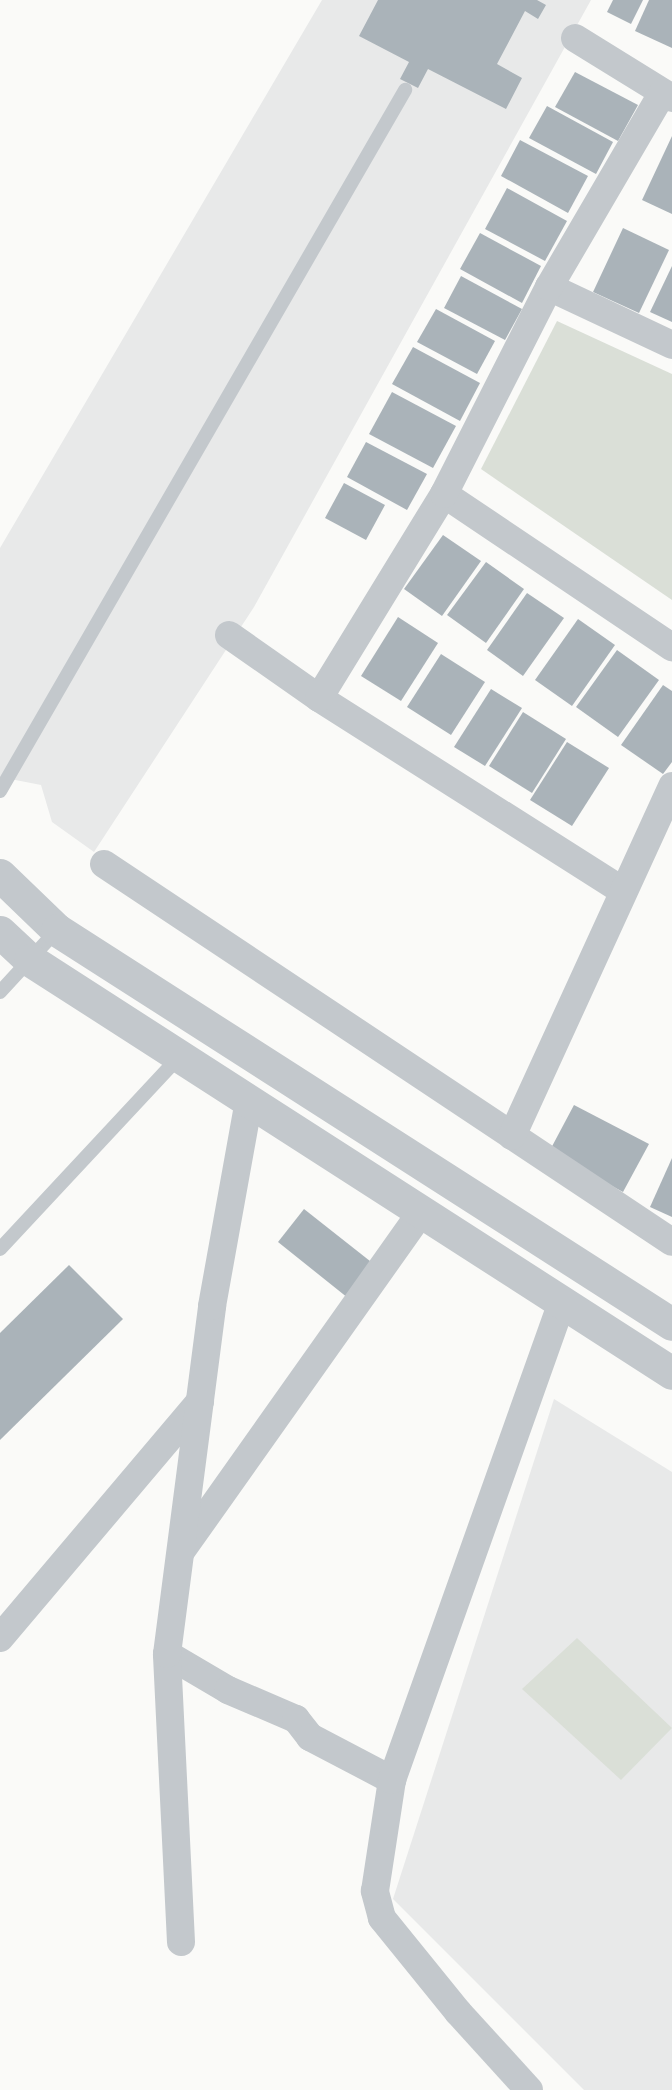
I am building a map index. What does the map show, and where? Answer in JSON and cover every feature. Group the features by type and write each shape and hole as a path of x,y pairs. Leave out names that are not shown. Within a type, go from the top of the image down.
{"street":[{"path":"318,698 444,494 549,287 667,96 575,38"},
{"path":"549,287 672,345"},
{"path":"444,494 672,647"},
{"path":"229,635 318,698 621,890"},
{"path":"512,1136 621,890 672,786"},
{"path":"104,864 672,1242"},
{"path":"0,875 57,930 672,1324"},
{"path":"0,932 30,960 672,1372"},
{"path":"181,1942 167,1654 212,1306 249,1101"},
{"path":"180,1553 421,1212"},
{"path":"529,2090 458,2012 382,1918 375,1891 392,1780 562,1302"},
{"path":"0,1638 200,1401"},
{"path":"167,1654 228,1690 296,1719 310,1737 392,1780"}],"lane":[{"path":"0,791 405,90"},
{"path":"0,992 57,930"},
{"path":"0,1248 179,1057"}],"shaded area":[{"path":"322,0 591,0 254,607 94,852 52,822 41,785 0,777 0,548"},
{"path":"557,321 672,374 672,600 481,469"},
{"path":"554,1399 672,1472 672,2090 584,2090 393,1899"},
{"path":"577,1638 672,1728 621,1780 522,1689"}],"building":[{"path":"378,0 537,0 546,5 538,19 525,11 497,64 522,78 506,109 428,69 418,88 400,79 409,62 359,36"},
{"path":"613,0 643,0 631,24 607,12"},
{"path":"649,0 672,0 672,48 635,31"},
{"path":"575,72 638,105 618,141 555,107"},
{"path":"547,106 613,142 596,174 529,138"},
{"path":"672,136 672,214 642,200"},
{"path":"520,140 588,176 568,213 501,176"},
{"path":"507,188 567,221 545,261 485,229"},
{"path":"623,228 669,250 639,313 593,292"},
{"path":"480,233 541,266 522,303 460,269"},
{"path":"672,266 672,322 650,312"},
{"path":"461,276 522,309 505,340 444,308"},
{"path":"436,309 495,341 477,374 417,342"},
{"path":"413,347 480,383 460,421 392,384"},
{"path":"392,392 456,426 433,468 369,434"},
{"path":"366,442 427,474 407,510 347,477"},
{"path":"344,483 385,505 366,540 325,518"},
{"path":"443,535 481,561 442,616 404,589"},
{"path":"486,562 524,589 486,643 447,615"},
{"path":"527,593 564,618 523,676 487,650"},
{"path":"398,617 438,643 401,701 361,676"},
{"path":"578,619 615,645 572,706 535,680"},
{"path":"617,650 659,680 618,737 576,707"},
{"path":"441,654 485,682 451,735 407,707"},
{"path":"663,685 672,691 672,762 663,774 621,745"},
{"path":"491,689 522,708 485,766 454,747"},
{"path":"523,712 566,739 532,793 489,766"},
{"path":"567,742 609,768 572,826 530,800"},
{"path":"574,1105 649,1144 623,1192 549,1152"},
{"path":"672,1158 672,1217 650,1207"},
{"path":"304,1209 375,1265 348,1298 278,1242"},
{"path":"69,1265 123,1319 0,1440 0,1333"}]}
